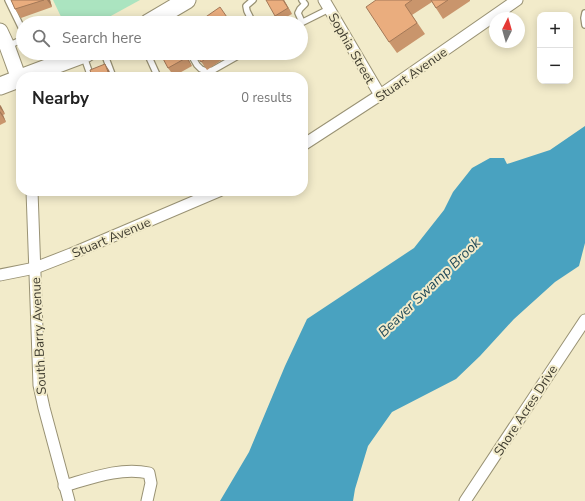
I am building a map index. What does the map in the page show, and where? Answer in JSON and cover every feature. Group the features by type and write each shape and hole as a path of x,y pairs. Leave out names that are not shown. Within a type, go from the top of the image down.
{"main road":[{"path":"173,16 187,0"},
{"path":"40,72 65,60"},
{"path":"0,86 16,82"}],"street":[{"name":"Stuart Avenue","path":"308,142 380,95 517,0"},
{"name":"Sophia Street","path":"327,4 380,95"},
{"path":"0,31 17,72"},
{"name":"South Barry Avenue","path":"32,196 39,385 69,501"},
{"name":"Stuart Avenue","path":"0,275 34,268 72,254 207,196"},
{"name":"Shore Acres Drive","path":"465,501 585,320"},
{"path":"64,486 115,472 137,470 143,471 149,473 151,483 147,501"}],"lane":[{"path":"8,0 16,17"},
{"path":"250,16 246,6 253,0"},
{"path":"299,16 298,14 304,2"},
{"path":"308,18 327,4"},
{"path":"585,13 585,25"},
{"path":"7,46 16,42"},
{"path":"79,60 87,72"},
{"path":"107,60 111,72"},
{"path":"150,60 156,72"},
{"path":"194,60 200,69 206,71 213,70"},
{"path":"211,72 231,60"}],"green space":[{"path":"53,0 140,0 111,16 61,16"}],"water":[{"name":"Beaver Swamp Brook","path":"585,126 585,243 579,266 555,282 514,319 480,356 456,379 392,412 368,446 355,489 353,501 220,501 249,452 285,366 307,319 414,248 444,210 453,192 472,168 490,158 504,158 507,164 550,150"}],"building":[{"path":"11,0 44,0 15,9"},
{"path":"266,0 283,0 288,8 275,16"},
{"path":"376,0 412,0 405,5 417,23 389,42 366,7"},
{"path":"431,0 448,0 436,8"},
{"path":"220,7 226,16 207,16"},
{"path":"164,60 182,60 168,68"},
{"path":"105,64 108,72 91,72 90,70"}]}
